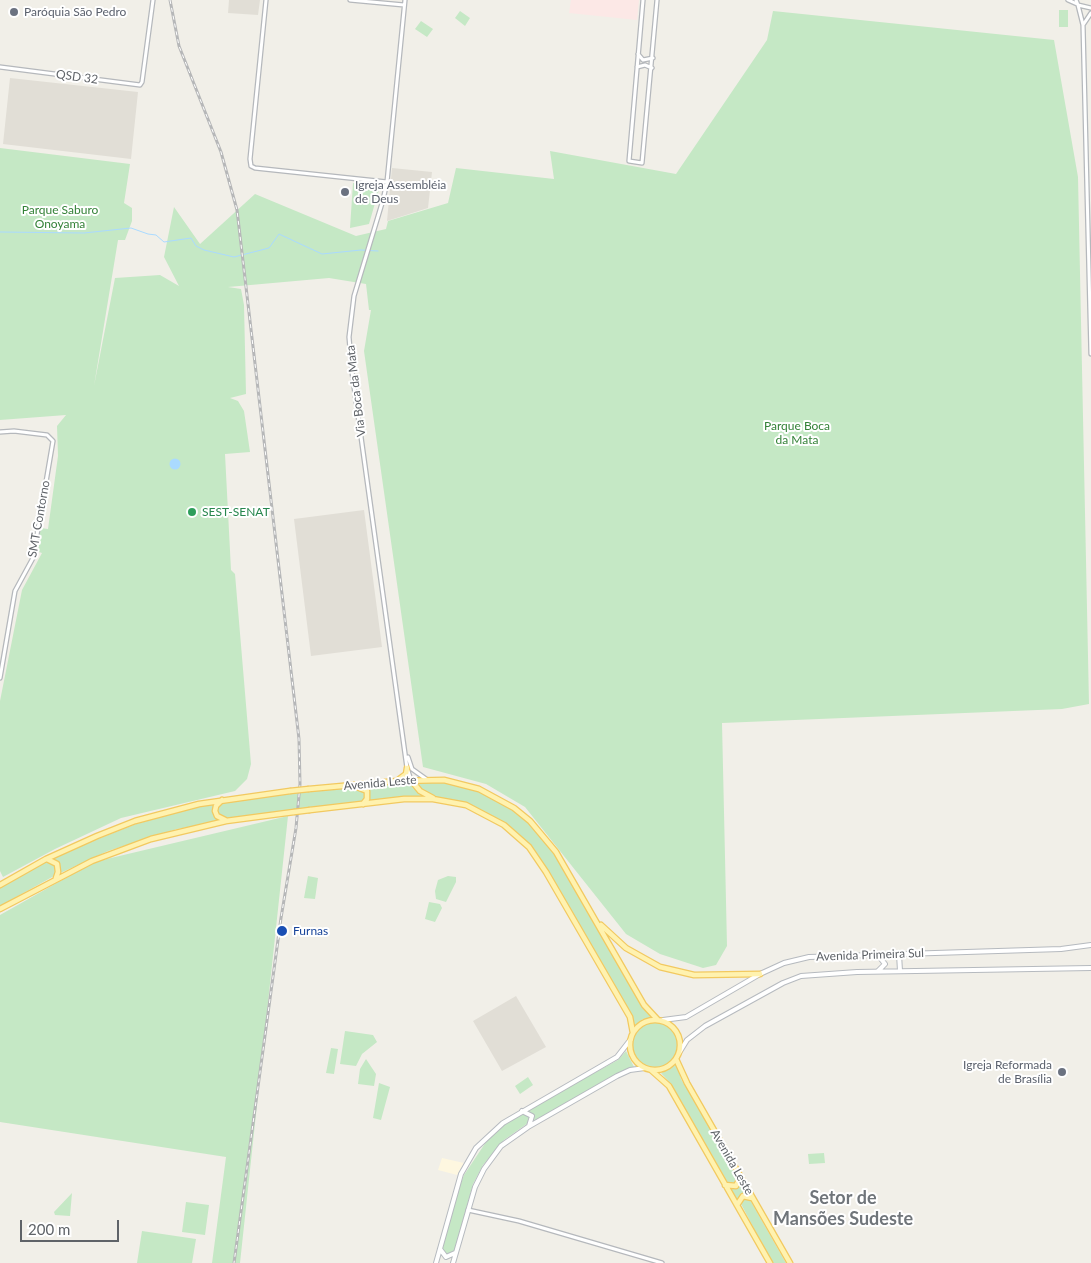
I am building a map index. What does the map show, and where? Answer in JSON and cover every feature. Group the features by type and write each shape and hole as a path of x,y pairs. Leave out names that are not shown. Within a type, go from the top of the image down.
{"main road":[{"path":"397,781 406,774 407,768"},
{"path":"411,780 420,791 434,799"},
{"name":"Avenida Leste","path":"0,885 46,859 97,836 134,822 224,799 397,781 444,780 479,789 498,797 530,821 556,852 644,1005 657,1020"},
{"path":"348,786 366,789 368,795 363,804"},
{"path":"224,799 216,806 215,811 217,816 226,821"},
{"name":"Avenida Leste","path":"0,909 56,878 106,855 151,839 226,821 363,804 434,799 457,802 477,810 504,825 529,847 630,1017 633,1033"},
{"path":"46,859 57,864 58,872 56,878"},
{"path":"597,922 626,948 660,967 694,974 760,974"},
{"name":"Avenida Primeira Sul","path":"663,1020 686,1017 760,974 784,963 809,957 1061,949 1091,945"},
{"path":"877,954 885,964 878,971"},
{"path":"899,954 900,971"},
{"name":"Avenida Primeira Sul","path":"679,1054 687,1040 705,1026 793,978 818,974 878,971 1091,968"},
{"path":"436,1263 456,1189 468,1162 487,1137 522,1111 617,1057 631,1039 633,1033 645,1022 663,1020 676,1031 680,1042 679,1054 668,1067 651,1070 645,1068 630,1070 618,1076 528,1127 507,1142 491,1158 478,1178 453,1263"},
{"path":"631,1039 633,1056 645,1068"},
{"name":"Avenida Leste","path":"676,1059 687,1083 740,1178 790,1263"},
{"name":"Avenida Leste","path":"651,1070 669,1086 770,1263"},
{"path":"522,1111 532,1116 528,1127"},
{"path":"725,1185 736,1186 740,1178"},
{"path":"737,1205 743,1196 753,1198"},
{"path":"440,1249 446,1256 456,1252"}],"street":[{"name":"QSD 32","path":"0,67 139,86 142,82 153,0"},
{"path":"266,0 250,159 251,166 254,168 387,182"},
{"path":"350,0 404,5"},
{"name":"Via Boca da Mata","path":"405,0 387,182 376,224 358,278 349,337 352,372 407,754 407,768 411,780"},
{"path":"643,0 629,161 642,163 658,0"},
{"path":"1068,0 1091,8"},
{"path":"1077,3 1083,26 1091,354"},
{"path":"1083,26 1091,13"},
{"path":"638,54 643,60 653,57"},
{"path":"636,69 641,65 652,69"},
{"name":"SMT Contorno","path":"0,432 14,431 47,435 53,440 33,558 15,591 0,678"},
{"name":"Via Boca da Mata","path":"407,754 412,769 426,779"},
{"path":"468,1210 519,1221 662,1263"}],"shaded area":[{"path":"229,0 260,0 258,15 228,13"},
{"path":"571,0 639,0 637,20 569,13"},
{"path":"10,78 138,92 131,159 3,144"},
{"path":"392,168 432,172 428,208 387,221"},
{"path":"364,510 382,647 311,656 294,519"},
{"path":"516,996 546,1047 502,1071 473,1021"},
{"path":"442,1158 464,1163 457,1175 438,1170"}],"green space":[{"path":"1059,10 1068,10 1068,27 1059,27"},
{"path":"460,11 470,18 465,26 455,18"},
{"name":"Parque Boca da Mata","path":"773,11 1054,40 1078,177 1089,704 1062,709 722,723 727,946 716,965 703,968 660,954 626,934 525,807 486,784 423,767 364,351 371,310 369,310 366,284 329,278 228,287 241,289 244,305 246,394 230,398 238,401 244,411 250,452 225,454 231,570 235,574 251,764 247,779 235,791 121,818 55,849 3,877 0,871 0,701 22,590 42,553 36,551 41,528 48,529 58,456 57,426 66,415 0,420 0,148 130,164 124,203 132,208 132,221 125,240 118,240 94,386 115,278 160,275 179,286 164,257 174,207 200,244 255,194 356,236 386,229 388,221 448,203 456,168 554,179 550,151 676,174 767,40"},
{"path":"421,21 433,29 427,37 415,29"},
{"path":"353,183 380,186 369,224 350,228"},
{"path":"444,779 498,796 515,807 556,852 642,1006 658,1017 643,1019 633,1027 546,872 516,833 466,806 447,801 404,800 234,820 177,829 108,851 54,876 0,906 0,887 47,859 136,824 223,800 290,791"},
{"path":"288,816 240,1263 212,1263 226,1157 0,1122 0,915 94,862"},
{"path":"308,876 318,878 315,899 304,898"},
{"path":"448,876 456,877 456,882 446,902 436,899 435,891 438,880"},
{"path":"429,902 440,904 442,908 435,922 425,919"},
{"path":"655,1022 668,1026 674,1032 678,1045 674,1058 668,1064 655,1068 642,1064 636,1058 632,1045 636,1032 642,1026"},
{"path":"345,1031 373,1035 377,1042 362,1054 356,1066 340,1064"},
{"path":"331,1048 338,1049 334,1074 326,1073"},
{"path":"626,1051 634,1067 616,1074 533,1123 533,1115 527,1110 618,1060"},
{"path":"366,1059 376,1074 374,1086 358,1084 360,1069"},
{"path":"677,1064 681,1079 708,1123 738,1179 736,1185 728,1183 671,1084 661,1073"},
{"path":"528,1077 533,1085 520,1094 515,1086"},
{"path":"379,1083 390,1087 381,1120 373,1118"},
{"path":"523,1113 529,1115 528,1123 504,1140 483,1165 473,1184 454,1253 447,1255 442,1252 442,1248 453,1204 464,1175 488,1139 498,1129"},
{"path":"824,1153 825,1163 809,1164 808,1154"},
{"path":"742,1182 748,1193 741,1195 737,1201 729,1188 737,1188"},
{"path":"72,1193 70,1216 55,1215 54,1212"},
{"path":"743,1197 749,1198 786,1263 772,1263 740,1202"},
{"path":"186,1202 209,1205 205,1235 182,1232"},
{"path":"142,1231 196,1239 192,1263 137,1263"}],"water":[{"path":"173,459 177,459 180,464 179,468 173,469 170,466 170,462"}],"waterway":[{"path":"0,232 84,233 131,228 156,235 164,242 191,238 196,246 204,250 234,257 269,248 279,234 322,254 361,250 378,251"}],"railway":[{"path":"170,0 179,46 221,152 237,210 299,739 300,784 296,828 281,918 234,1263"}],"place":[{"name":"Paróquia São Pedro","path":"14,12"},
{"name":"Igreja Assembléia de Deus","path":"345,192"},
{"name":"SEST-SENAT","path":"192,512"},
{"name":"Furnas","path":"282,931"},
{"name":"Igreja Reformada de Brasília","path":"1062,1072"}],"district":[{"name":"Setor de Mansões Sudeste","path":"843,1208"}],"park label":[{"name":"Parque Saburo Onoyama","path":"60,217"}]}
